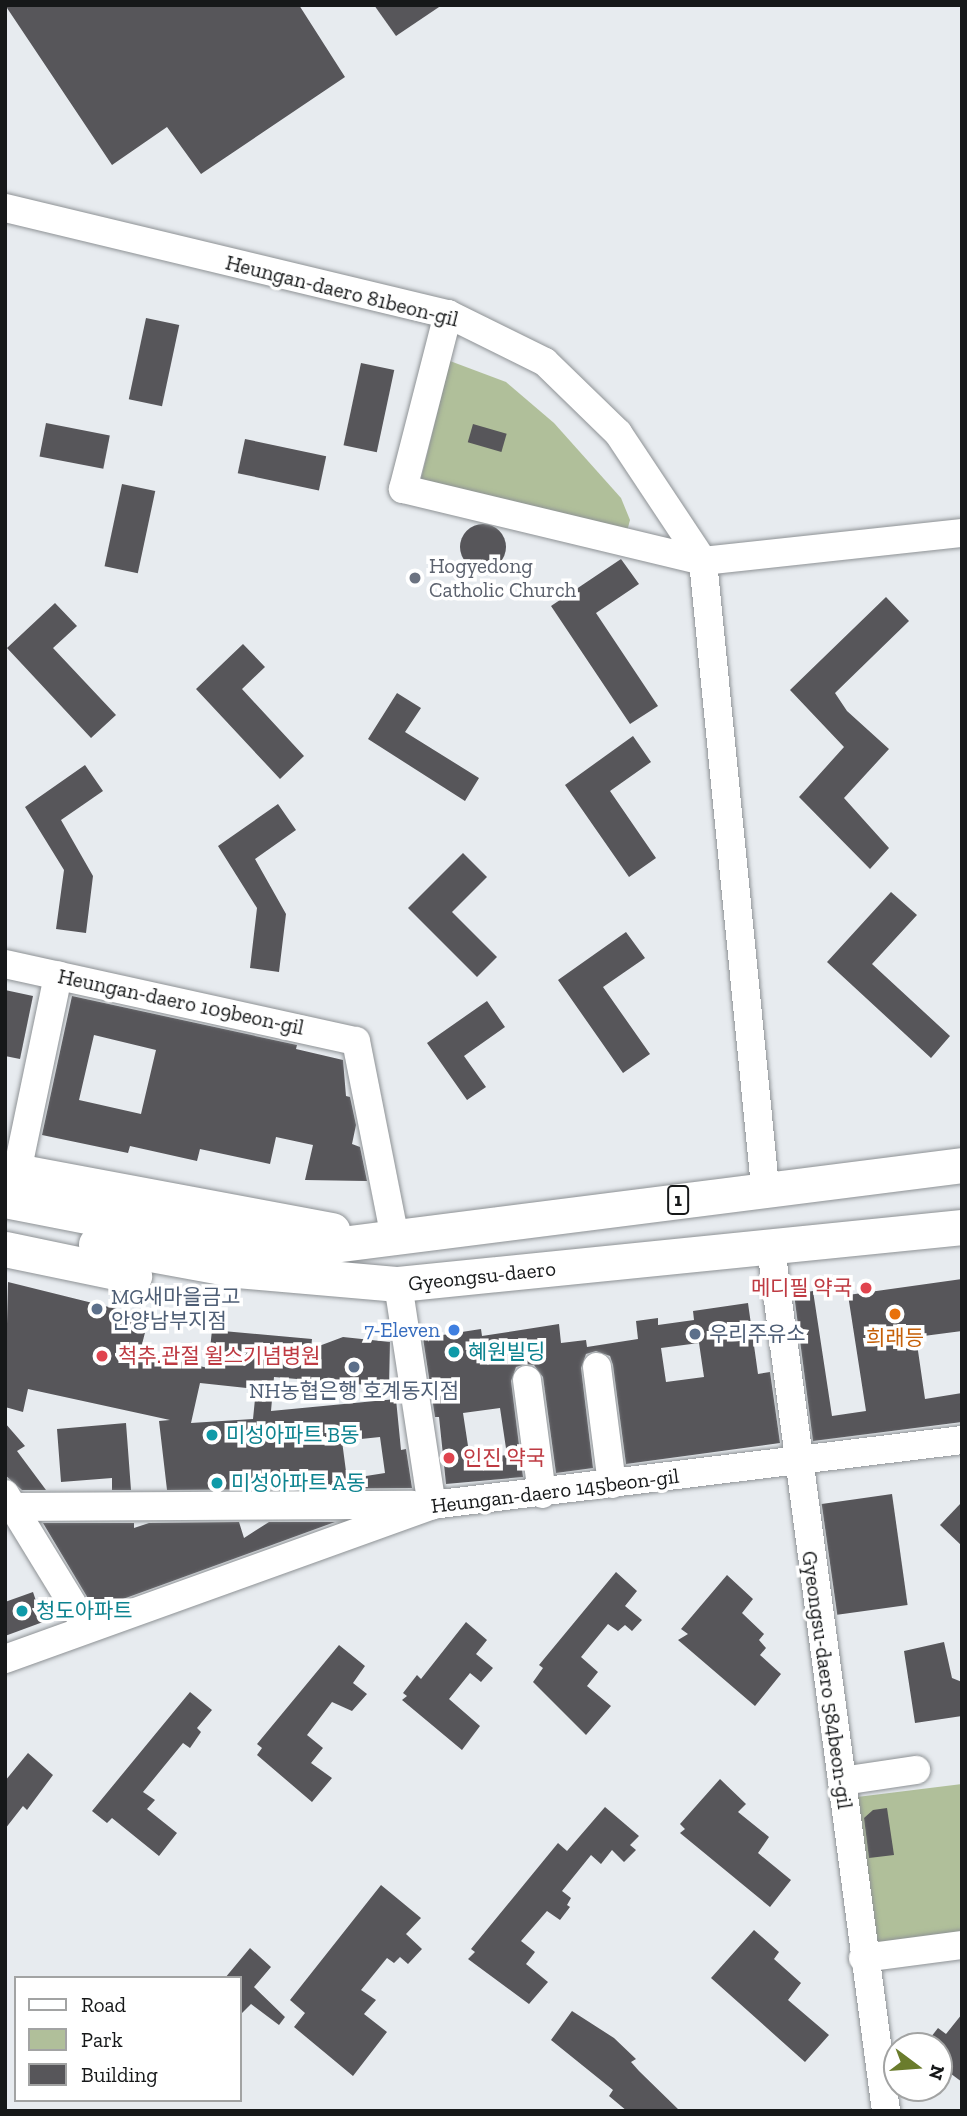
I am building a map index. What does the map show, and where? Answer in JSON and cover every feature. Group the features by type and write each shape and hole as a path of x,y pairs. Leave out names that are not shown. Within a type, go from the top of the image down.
{"main road":[{"name":"1","path":"9,1180 224,1243 302,1250 765,1187 962,1165"},
{"name":"Gyeongsu-daero","path":"5,1224 237,1269 398,1284 962,1227"},
{"path":"5,1250 231,1290 296,1292 398,1284"}],"street":[{"name":"Heungan-daero 81beon-gil","path":"5,208 448,314 545,362 618,433 704,561"},
{"path":"448,314 403,489 704,561 962,533"},
{"path":"704,561 765,1187"},
{"name":"Heungan-daero 109beon-gil","path":"5,964 356,1041 395,1238"},
{"path":"9,1180 58,975"},
{"name":"Gyeongsu-daero 584beon-gil","path":"771,1248 863,1958 886,2111"},
{"path":"8,1502 432,1505 398,1284"},
{"path":"597,1367 612,1484"},
{"path":"527,1380 541,1494"},
{"name":"Heungan-daero 145beon-gil","path":"5,1659 432,1505 541,1494 797,1459 962,1440"},
{"path":"8,1502 87,1628"},
{"path":"842,1781 916,1770"},
{"path":"863,1958 962,1945"}],"green space":[{"path":"450,361 506,382 554,423 621,498 630,520 626,535 420,483"},
{"path":"962,1784 962,1934 876,1945 857,1797"}],"building":[{"path":"5,5 299,5 345,77 201,174 167,127 112,165"},
{"path":"374,5 442,5 396,36"},
{"path":"146,318 179,325 162,406 129,399"},
{"path":"361,363 394,370 377,452 344,445"},
{"path":"46,423 110,435 103,469 40,456"},
{"path":"473,424 507,434 501,452 468,442"},
{"path":"245,439 326,456 319,490 238,473"},
{"path":"122,484 155,491 138,573 105,566"},
{"path":"483,524 500,530 506,547 500,564 483,570 466,564 460,547 466,530"},
{"path":"621,559 639,584 596,613 658,706 630,724 551,606"},
{"path":"886,597 909,621 835,693 847,711 889,749 844,798 889,848 870,869 799,797 844,747 790,690"},
{"path":"55,603 77,626 53,648 116,715 91,738 7,648"},
{"path":"243,644 265,667 242,689 304,756 280,779 196,689"},
{"path":"397,693 421,708 405,732 479,778 465,801 368,739"},
{"path":"633,736 651,762 610,791 656,858 629,877 565,785"},
{"path":"85,765 103,791 61,820 93,876 86,933 56,929 64,870 25,807"},
{"path":"278,804 296,830 255,859 286,914 279,972 250,968 257,908 218,846"},
{"path":"463,853 487,877 452,912 497,957 477,977 408,908"},
{"path":"891,892 917,915 872,964 950,1036 931,1058 827,962"},
{"path":"626,932 645,958 603,987 650,1054 623,1073 558,980"},
{"path":"5,990 33,996 20,1059 5,1056"},
{"path":"72,996 297,1045 296,1049 343,1060 346,1096 350,1097 356,1125 352,1144 360,1147 367,1181 305,1180 313,1145 276,1137 270,1164 200,1149 197,1161 130,1146 128,1153 42,1135","holes":["94,1035 156,1050 141,1114 79,1100"]},
{"path":"487,1001 505,1027 464,1056 486,1087 467,1100 427,1043"},
{"path":"962,1279 962,1331 916,1337 925,1399 962,1393 962,1422 813,1441 794,1294 813,1291 832,1416 866,1411 848,1295"},
{"path":"8,1282 149,1317 140,1352 208,1368 212,1330 312,1339 311,1349 343,1337 390,1342 389,1387 274,1377 271,1411 396,1399 401,1450 406,1449 412,1488 167,1490 159,1421 170,1420 28,1389 23,1412 5,1407","holes":["200,1383 256,1389 253,1419 191,1423","380,1437 385,1473 347,1479 342,1441"]},
{"path":"748,1303 758,1374 770,1372 780,1443 626,1464 613,1365 610,1356 596,1351 586,1354 581,1368 593,1468 556,1473 543,1377 534,1365 526,1364 516,1367 511,1381 523,1477 446,1484 439,1417 435,1417 423,1338 481,1329 482,1336 559,1324 561,1343 586,1340 587,1347 638,1339 636,1321 658,1318 658,1325 694,1320 693,1311","holes":["699,1343 704,1377 666,1382 661,1348","500,1408 507,1455 470,1459 463,1413"]},
{"path":"5,1423 25,1446 17,1451 46,1490 22,1490 5,1475"},
{"path":"126,1423 131,1490 112,1490 112,1478 61,1482 57,1429"},
{"path":"892,1494 908,1605 837,1615 822,1504"},
{"path":"962,1502 962,1546 940,1525"},
{"path":"239,1522 244,1538 269,1522 335,1522 101,1607 92,1605 43,1523 134,1523 134,1528 149,1523"},
{"path":"616,1572 637,1591 625,1606 642,1620 632,1631 625,1625 618,1631 608,1624 581,1657 598,1672 587,1686 611,1706 586,1735 533,1682 543,1668 539,1665"},
{"path":"727,1575 753,1599 742,1613 764,1634 759,1640 766,1648 760,1655 781,1674 755,1706 678,1640 688,1634 681,1629"},
{"name":"청도아파트","path":"33,1592 43,1622 5,1636 5,1602"},
{"path":"466,1622 487,1640 476,1654 493,1668 481,1682 470,1673 449,1699 480,1726 462,1750 402,1700 407,1696 403,1693 417,1675 421,1679"},
{"path":"944,1642 952,1678 962,1682 962,1716 915,1723 904,1651"},
{"path":"339,1645 365,1666 353,1683 367,1694 352,1711 332,1702 307,1735 323,1748 311,1763 332,1778 312,1802 257,1755 262,1748 257,1744"},
{"path":"190,1692 212,1710 197,1728 201,1732 190,1748 183,1743 143,1792 155,1800 147,1809 177,1833 159,1856 112,1818 107,1823 92,1811"},
{"path":"28,1753 53,1775 27,1810 23,1806 5,1829 5,1781"},
{"path":"720,1779 746,1804 738,1812 769,1837 758,1853 791,1880 770,1907 680,1833 685,1829 680,1824"},
{"path":"605,1807 639,1836 630,1845 636,1850 624,1862 612,1850 601,1864 591,1855 562,1891 571,1898 567,1905 570,1907 560,1920 547,1911 521,1941 535,1952 526,1964 548,1982 529,2004 468,1959 475,1952 471,1949 558,1843 567,1851"},
{"path":"887,1808 894,1855 869,1858 864,1818 873,1810"},
{"path":"381,1885 421,1918 406,1934 422,1949 408,1964 400,1957 394,1963 387,1958 361,1990 376,2000 364,2014 387,2032 353,2076 294,2027 305,2013 290,2000"},
{"path":"754,1930 779,1952 774,1959 801,1983 788,2000 829,2035 805,2062 711,1978"},
{"path":"250,1948 271,1967 254,1987 285,2017 279,2025 251,2004 242,2013 242,1976 227,1976"},
{"path":"572,2011 614,2038 636,2059 631,2062 639,2071 680,2111 627,2111 609,2096 613,2090 551,2040"},
{"path":"962,2014 962,2082 953,2075 953,2032 948,2032"}],"place":[{"name":"Hogyedong Catholic Church","path":"415,578"},
{"name":"메디필 약국","path":"866,1288"},
{"name":"MG새마을금고 안양남부지점","path":"97,1309"},
{"name":"희래등","path":"895,1314"},
{"name":"7-Eleven","path":"454,1330"},
{"name":"우리주유소","path":"695,1334"},
{"name":"혜원빌딩","path":"454,1352"},
{"name":"척추.관절 윌스기념병원","path":"102,1356"},
{"name":"NH농협은행 호계동지점","path":"354,1367"},
{"name":"미성아파트 B동","path":"212,1435"},
{"name":"인진 약국","path":"449,1458"},
{"name":"미성아파트 A동","path":"217,1483"},
{"name":"청도아파트","path":"22,1611"}]}
